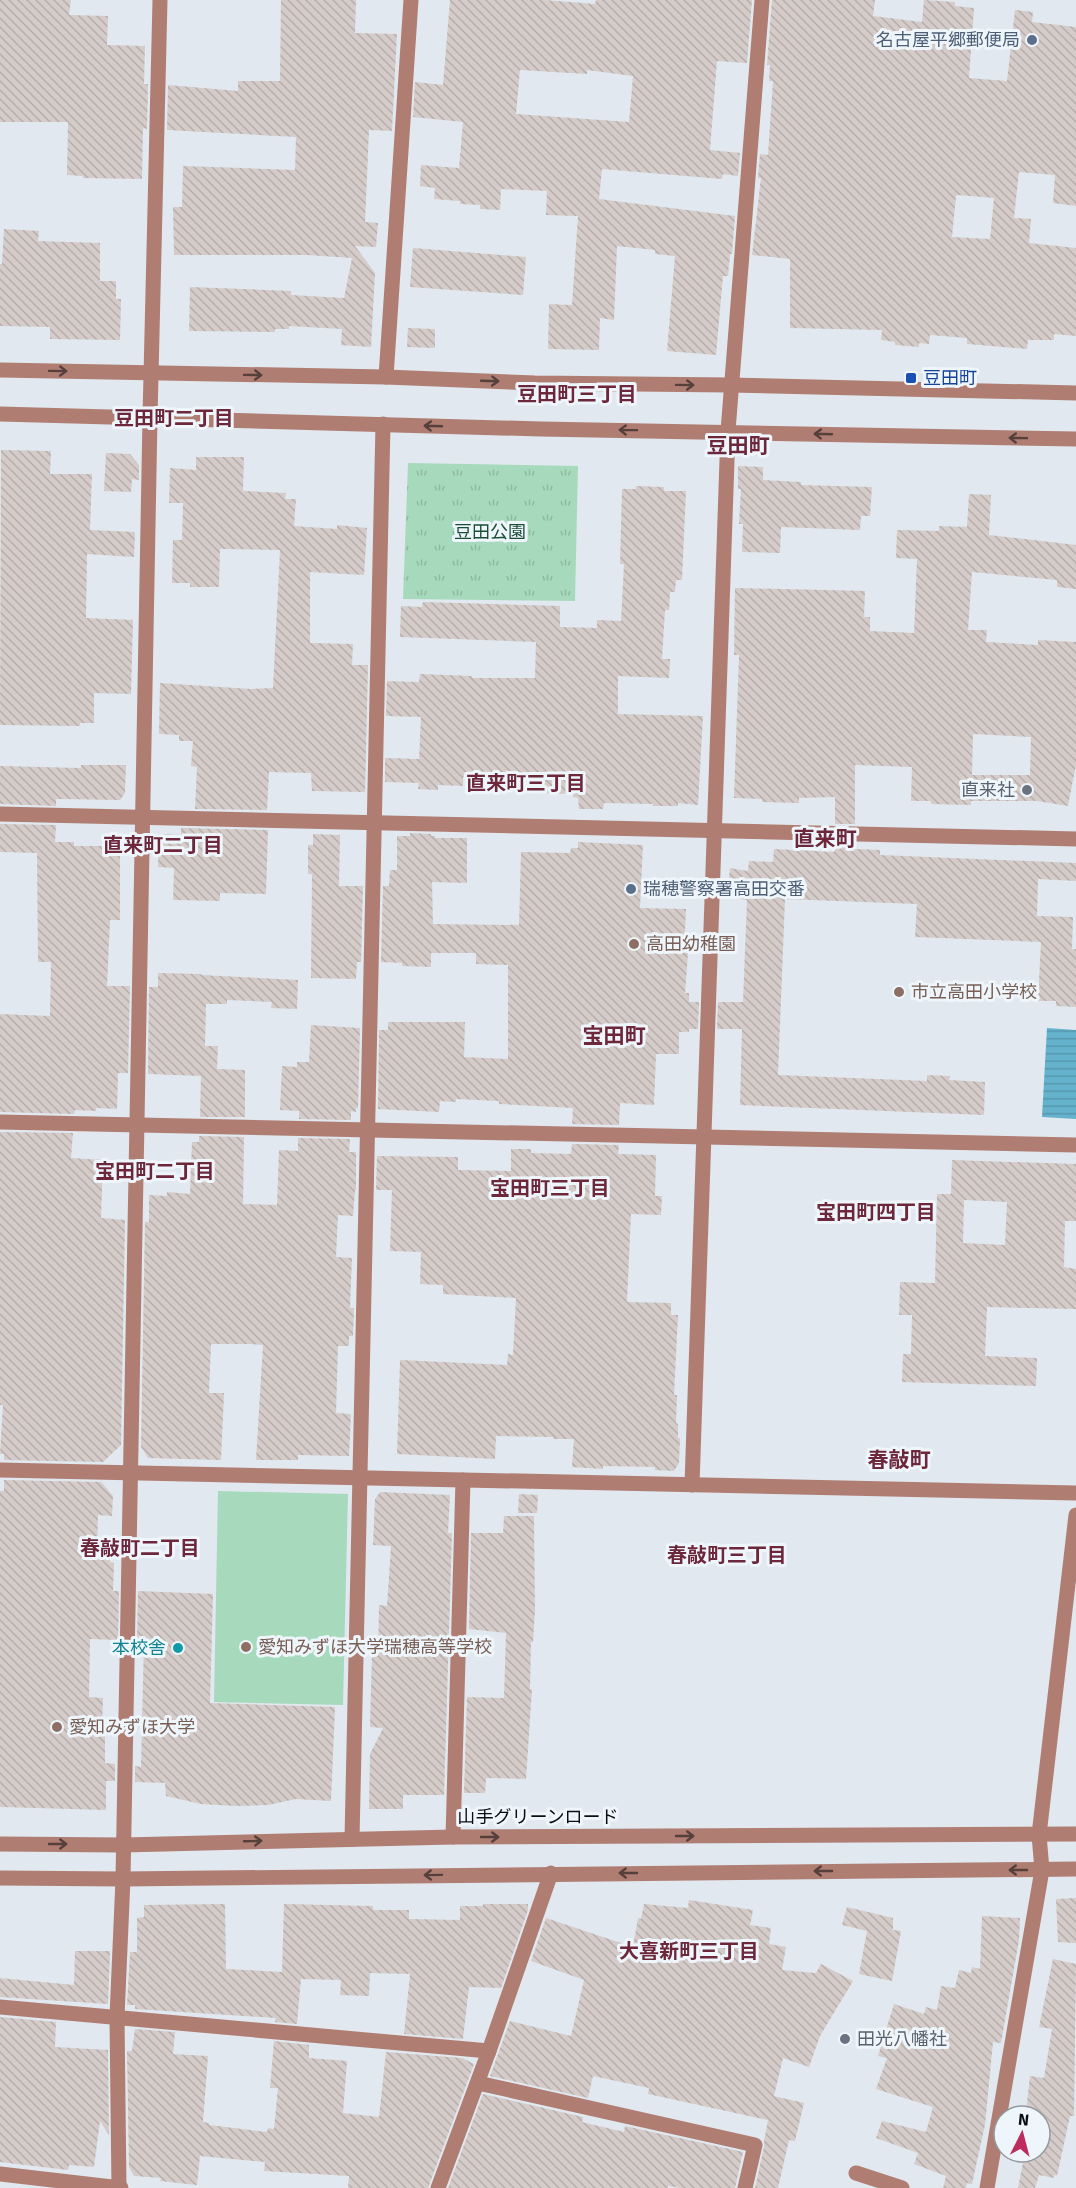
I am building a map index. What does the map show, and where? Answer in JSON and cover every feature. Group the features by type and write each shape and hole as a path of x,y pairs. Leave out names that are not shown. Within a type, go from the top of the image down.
{"street":[{"path":"7,2179 120,2188 117,2018 123,1879 142,817 160,0"},
{"path":"386,378 411,0"},
{"path":"692,1485 730,385 762,0"},
{"path":"0,370 1076,393"},
{"path":"0,414 1076,439"},
{"path":"352,1839 383,424"},
{"path":"0,814 1076,838"},
{"path":"0,1122 1076,1145"},
{"path":"0,1470 1076,1492"},
{"path":"453,1837 464,1480"},
{"path":"987,2188 1042,1870 1039,1835 1076,1515"},
{"name":"山手グリーンロード","path":"0,1844 123,1845 453,1837 1076,1834"},
{"path":"0,1878 123,1879 1076,1869"},
{"path":"438,2188 478,2083 551,1873"},
{"path":"0,2007 443,2045 489,2051"},
{"path":"478,2083 755,2145 745,2188"},
{"path":"856,2173 902,2188"}],"green space":[{"name":"豆田公園","path":"408,463 578,466 575,601 403,599"},
{"path":"218,1491 348,1494 343,1705 214,1702"}],"water":[{"path":"1047,1028 1076,1030 1076,1119 1042,1117"}],"building":[{"path":"0,0 71,0 69,15 108,16 107,45 145,46 144,84 148,84 147,129 143,128 142,179 83,178 83,176 67,175 68,122 0,122"},
{"path":"281,0 356,0 355,33 397,34 392,131 369,130 365,222 378,223 376,247 355,246 375,273 371,347 341,345 342,329 289,326 289,329 275,329 275,332 189,331 190,287 291,291 291,295 344,298 352,258 307,255 174,255 173,207 182,207 183,166 295,170 296,137 167,130 168,85 238,91 238,81 280,81"},
{"path":"450,0 544,0 595,4 596,0 752,0 747,63 717,61 710,150 740,153 738,176 723,174 722,179 602,169 599,199 735,216 728,276 723,276 716,355 667,351 675,256 655,254 655,250 617,246 614,320 600,318 599,350 548,349 549,304 572,305 578,216 546,215 547,191 501,189 500,210 480,209 480,205 460,204 460,201 434,199 435,188 420,186 421,165 459,168 463,122 413,117 415,82 443,85","holes":["520,70 587,74 587,70 633,76 629,122 516,114"]},
{"path":"772,0 875,0 873,16 922,22 924,0 955,2 955,6 974,8 969,78 1007,81 1015,10 1033,12 1032,22 1076,27 1076,206 1053,203 1055,175 1019,172 1014,218 1031,219 1029,243 1076,248 1076,336 1054,334 1054,340 1028,340 1027,349 967,344 967,338 930,335 929,344 919,343 919,347 895,345 895,342 881,340 882,330 790,328 790,259 752,255 761,178 758,178 760,154 768,155 773,81 769,81 770,65 767,65","holes":["956,196 994,198 990,239 952,237"]},
{"path":"4,229 39,231 38,241 100,243 100,281 116,281 116,299 121,299 120,340 50,339 50,327 0,326 0,264 2,264"},
{"path":"413,248 526,257 523,295 410,287"},
{"path":"408,328 435,329 435,348 407,347"},
{"path":"1,450 51,451 50,474 92,474 90,530 135,532 134,557 87,554 86,618 133,620 131,694 94,693 94,723 80,723 80,726 0,725"},
{"path":"106,453 130,454 139,465 139,480 132,479 131,492 104,491"},
{"path":"196,457 244,457 243,491 286,493 285,499 296,499 294,526 337,529 337,525 367,528 364,575 310,572 310,643 353,644 352,665 368,665 365,792 312,791 311,773 269,772 267,810 195,809 197,767 191,766 193,741 179,741 179,735 159,734 160,683 251,689 273,688 280,550 220,549 219,587 190,587 190,583 172,583 173,540 182,540 183,503 169,503 170,468 196,470"},
{"path":"738,466 763,467 763,480 801,482 801,485 872,487 870,516 861,516 860,530 781,527 780,553 742,552 743,524 739,524 741,489 738,489"},
{"path":"636,486 664,487 664,491 686,491 682,580 676,580 675,592 670,592 669,610 665,610 662,659 670,659 669,678 618,676 618,714 703,716 698,805 678,803 678,806 653,806 653,804 604,803 603,809 579,809 578,798 573,797 573,794 534,793 534,779 463,777 463,786 438,785 438,790 418,789 419,783 385,782 385,758 419,759 421,717 386,716 387,681 419,682 420,674 472,676 472,678 535,678 536,642 400,637 401,606 422,607 423,602 560,606 560,627 597,628 597,620 621,621 624,564 620,564 622,489 636,489"},
{"path":"969,494 991,495 989,535 1076,545 1076,589 1057,587 1057,580 972,572 968,630 987,630 986,642 1038,645 1038,640 1076,642 1076,765 1068,806 1037,801 971,801 971,805 911,801 912,767 855,765 855,824 835,824 835,797 799,798 799,803 762,802 762,799 734,798 739,655 734,655 735,588 865,591 864,617 870,617 870,631 914,633 917,559 896,558 897,530 939,531 939,526 967,527","holes":["973,734 1031,737 1030,775 972,775"]},
{"path":"81,765 126,765 125,793 120,800 56,799 56,806 0,804 0,766 81,768"},
{"path":"0,824 56,825 55,842 74,842 74,846 102,846 102,851 120,851 120,920 110,920 107,986 130,986 128,1073 118,1073 117,1109 75,1110 74,1114 0,1112 0,1014 50,1016 51,962 38,962 37,853 0,852"},
{"path":"181,828 268,830 266,894 220,893 220,901 173,900 174,868 158,867 159,834 181,835"},
{"path":"410,833 431,834 435,838 467,838 467,883 432,882 433,924 519,925 521,852 570,853 571,848 578,848 578,842 643,845 640,908 686,909 684,953 688,953 685,993 689,993 689,1002 699,1002 698,1029 679,1032 679,1054 656,1054 654,1105 620,1103 619,1125 572,1124 573,1108 499,1104 499,1101 456,1099 456,1102 440,1101 439,1112 378,1109 379,1030 388,1030 388,1022 465,1022 464,1057 508,1059 508,965 476,964 476,953 431,953 431,967 402,966 402,963 381,962 383,886 389,886 390,870 397,870 397,836 410,836"},
{"path":"313,834 340,835 339,886 363,886 361,962 357,962 356,979 311,978 312,874 308,874 308,845 313,845"},
{"path":"835,843 855,844 855,849 880,850 880,855 1076,863 1076,881 1038,879 1037,916 1073,917 1072,949 1076,949 1076,1007 1056,1006 1056,1001 1038,1001 1041,942 915,937 917,904 785,899 778,1075 927,1081 927,1075 950,1076 949,1080 985,1082 984,1115 740,1105 742,1029 717,1029 718,1002 743,1002 747,900 727,897 730,868 748,871 749,861 773,862 774,849 834,852"},
{"path":"158,973 298,980 297,1009 271,1008 272,1002 227,1000 227,1004 206,1004 205,1046 218,1046 217,1069 245,1070 245,1117 200,1117 201,1076 148,1074 149,987 158,987"},
{"path":"311,1025 360,1028 358,1108 356,1112 351,1111 351,1120 299,1119 299,1111 280,1110 282,1066 297,1067 297,1062 309,1062"},
{"path":"0,1132 73,1133 71,1158 103,1160 101,1218 125,1220 121,1445 103,1462 4,1460 4,1454 0,1454 3,1405 0,1405"},
{"path":"199,1136 244,1137 243,1204 277,1205 279,1150 298,1151 298,1138 350,1139 349,1152 356,1152 353,1216 338,1215 336,1257 352,1258 350,1308 354,1308 353,1336 349,1336 349,1346 338,1346 336,1413 351,1414 349,1456 298,1455 298,1460 256,1460 263,1345 251,1344 211,1344 209,1393 224,1393 221,1460 148,1458 141,1447 145,1222 149,1222 149,1195 167,1196 167,1192 190,1194 192,1142 199,1142"},
{"path":"572,1144 619,1145 618,1154 656,1155 655,1196 662,1196 661,1215 631,1214 627,1302 671,1303 671,1315 678,1315 674,1395 677,1395 676,1423 678,1424 678,1438 680,1438 679,1463 674,1471 655,1470 655,1467 603,1466 603,1469 572,1467 574,1439 553,1439 553,1437 496,1436 495,1459 397,1454 400,1360 507,1365 508,1354 513,1355 516,1298 443,1294 443,1285 420,1284 421,1252 390,1251 392,1190 376,1190 377,1156 458,1157 458,1170 511,1171 511,1149 531,1149 531,1153 571,1154"},
{"path":"952,1160 1076,1164 1076,1221 1065,1221 1064,1267 1076,1269 1076,1309 987,1307 985,1356 1037,1358 1036,1386 902,1382 903,1354 911,1354 912,1315 899,1315 900,1282 935,1283 937,1194 951,1194","holes":["964,1200 1007,1202 1005,1245 963,1243"]},
{"path":"4,1480 101,1482 113,1496 112,1516 98,1515 97,1557 110,1557 110,1562 114,1563 113,1591 119,1591 118,1640 90,1639 89,1697 103,1698 102,1731 105,1731 105,1763 115,1764 115,1781 106,1781 106,1810 0,1807 0,1491 4,1491"},
{"path":"380,1492 450,1495 448,1533 452,1533 444,1795 403,1795 403,1809 369,1809 370,1754 383,1728 370,1727 372,1655 378,1655 379,1605 387,1606 391,1546 373,1545 375,1499"},
{"path":"519,1494 538,1495 537,1513 518,1513"},
{"path":"504,1516 534,1516 535,1610 533,1642 531,1642 530,1689 532,1689 526,1779 486,1778 485,1793 464,1793 467,1697 504,1698 506,1633 469,1629 471,1533 503,1533"},
{"name":"本校舎","path":"138,1591 213,1594 210,1703 335,1707 331,1801 296,1799 268,1805 236,1806 201,1804 166,1796 165,1783 135,1782 135,1766 141,1767 144,1640 137,1640"},
{"path":"1076,1898 1076,1943 1058,1942 1056,1899"},
{"path":"689,1900 753,1910 750,1925 771,1928 769,1944 786,1947 782,1970 816,1973 821,1964 853,1981 820,2036 809,2067 783,2058 774,2096 804,2103 795,2141 789,2140 778,2188 755,2188 768,2120 648,2094 649,2088 593,2076 588,2098 490,2076 510,2021 571,2036 584,1980 531,1961 546,1918 633,1947 638,1918 641,1919 644,1904 688,1908"},
{"path":"225,1904 226,1969 282,1972 284,1904 373,1906 373,1910 409,1910 409,1919 460,1920 460,1906 483,1906 483,1904 528,1904 528,1910 501,1988 469,1987 463,2039 404,2034 410,1974 370,1973 369,1996 340,1995 341,1980 301,1979 297,2024 275,2022 276,2018 135,2009 135,2005 127,2005 130,1952 137,1952 137,1918 144,1917 144,1905"},
{"path":"847,1907 893,1918 893,1930 901,1931 892,1981 859,1974 867,1931 842,1925"},
{"path":"982,1916 1020,1918 1019,1940 1001,2043 993,2042 985,2125 972,2184 967,2183 966,2188 943,2188 946,2176 914,2164 918,2153 876,2138 882,2121 926,2132 933,2107 876,2089 887,2058 878,2056 894,2004 924,2014 926,2007 937,2010 941,1986 955,1988 959,1970 971,1973 972,1967 980,1969"},
{"path":"75,1951 110,1951 108,2004 0,1997 0,1978 74,1985"},
{"path":"1053,1959 1076,1964 1074,2116 1070,2116 1057,2176 1054,2175 1054,2178 1039,2175 1035,2188 1018,2188 1023,2164 1052,2164 1052,2104 1027,2104 1030,2076 1044,2078 1052,2029 1039,2027"},
{"path":"0,2017 56,2022 55,2047 108,2050 109,2135 100,2121 94,2167 69,2165 68,2170 0,2162"},
{"path":"135,2029 175,2032 173,2054 208,2056 203,2122 209,2125 267,2132 268,2128 274,2129 278,2088 270,2088 274,2041 309,2045 309,2058 347,2061 343,2113 379,2117 386,2052 462,2058 474,2064 428,2188 348,2188 349,2176 264,2171 265,2162 200,2156 197,2185 160,2181 161,2178 134,2176 129,2167 127,2051 132,2051"},
{"path":"483,2094 583,2117 582,2122 624,2132 625,2126 743,2152 735,2188 668,2186 668,2188 448,2188"}],"place":[{"name":"名古屋平郷郵便局","path":"1032,40"},
{"name":"豆田町","path":"911,378"},
{"name":"直来社","path":"1027,790"},
{"name":"瑞穂警察署高田交番","path":"631,889"},
{"name":"高田幼稚園","path":"634,944"},
{"name":"市立高田小学校","path":"899,992"},
{"name":"愛知みずほ大学瑞穂高等学校","path":"246,1647"},
{"name":"本校舎","path":"178,1648"},
{"name":"愛知みずほ大学","path":"57,1727"},
{"name":"田光八幡社","path":"845,2039"}],"district":[{"name":"豆田町三丁目","path":"577,394"},
{"name":"豆田町二丁目","path":"174,418"},
{"name":"豆田町","path":"738,446"},
{"name":"直来町三丁目","path":"526,783"},
{"name":"直来町","path":"825,839"},
{"name":"直来町二丁目","path":"163,845"},
{"name":"宝田町","path":"614,1036"},
{"name":"宝田町二丁目","path":"155,1171"},
{"name":"宝田町三丁目","path":"550,1188"},
{"name":"宝田町四丁目","path":"876,1212"},
{"name":"春敲町","path":"899,1460"},
{"name":"春敲町二丁目","path":"140,1548"},
{"name":"春敲町三丁目","path":"727,1555"},
{"name":"大喜新町三丁目","path":"689,1951"}]}
